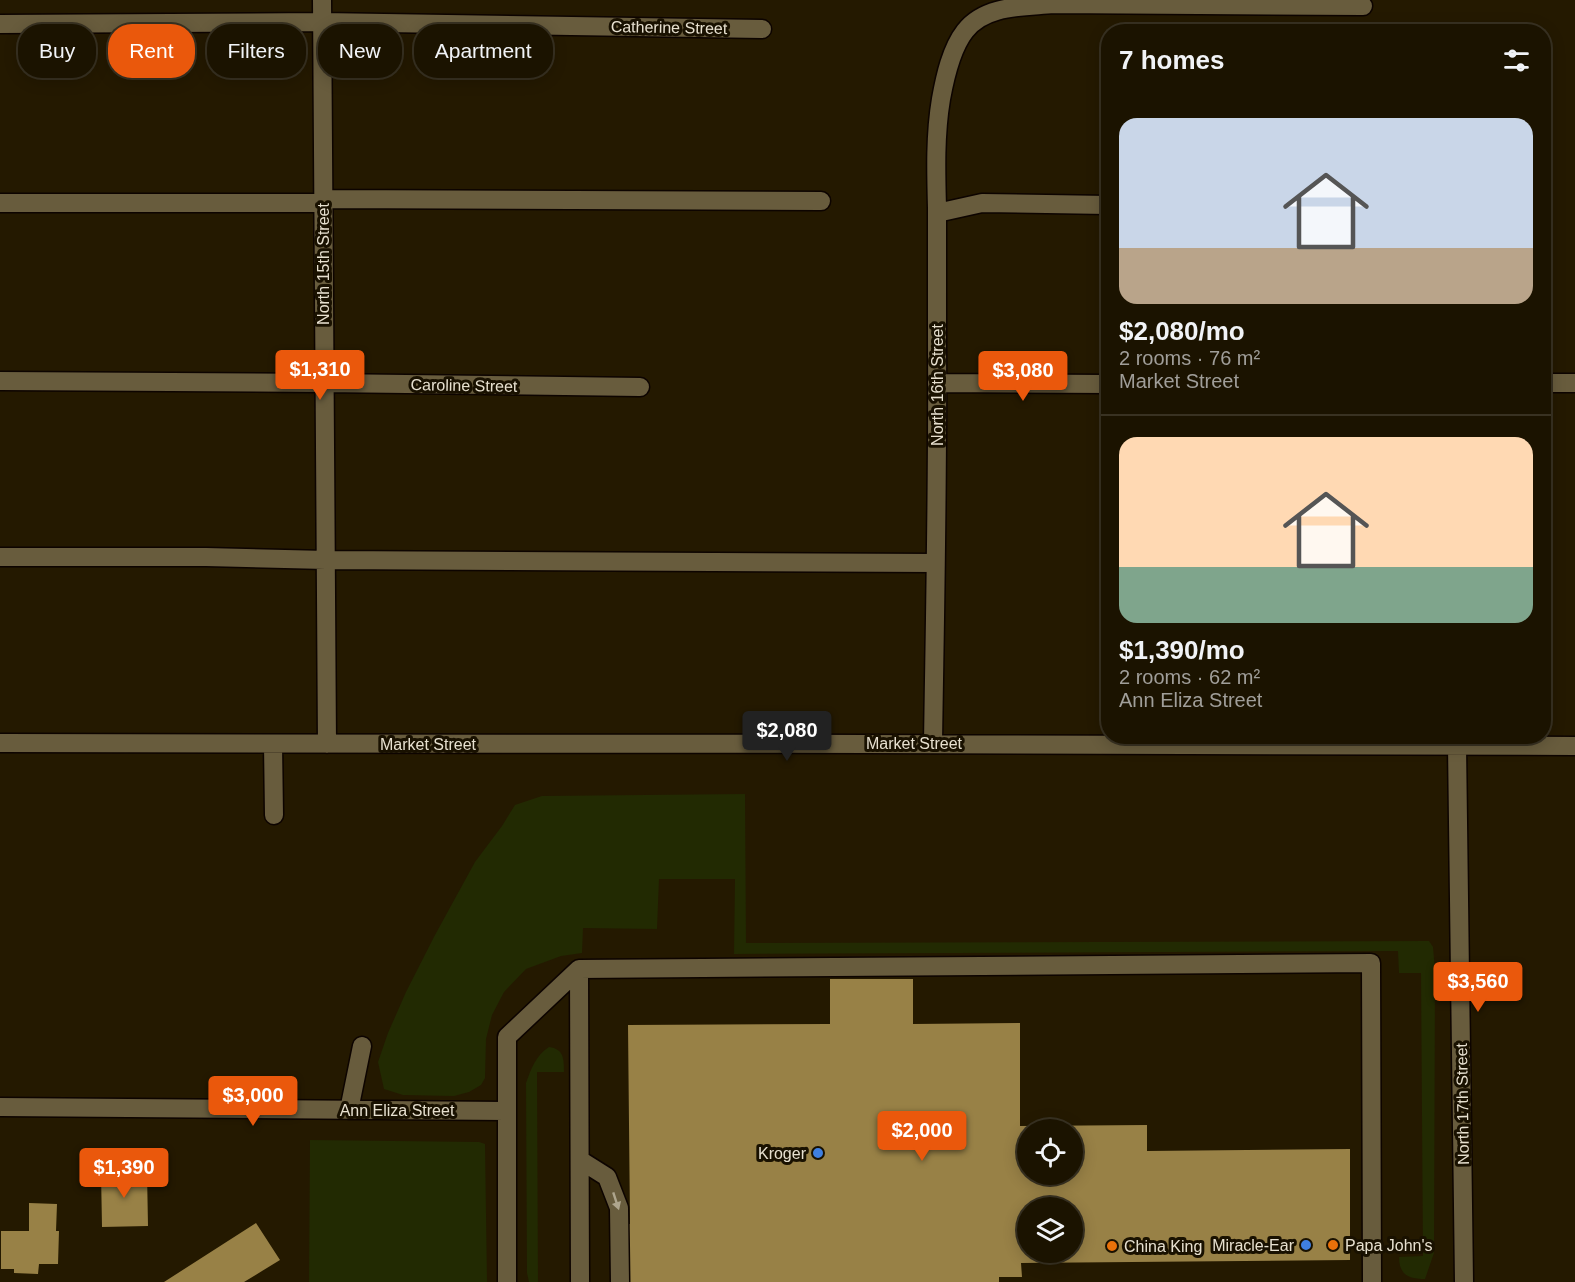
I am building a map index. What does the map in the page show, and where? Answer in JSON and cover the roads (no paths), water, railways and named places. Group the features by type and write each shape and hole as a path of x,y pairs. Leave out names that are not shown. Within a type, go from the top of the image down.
{"street":[{"name":"North 15th Street","path":"322,0 327,744"},
{"name":"North 16th Street","path":"933,743 937,384 936,144 941,100 954,49 964,32 975,20 1008,9 1053,4 1363,6"},
{"name":"Catherine Street","path":"0,24 322,22 762,29"},
{"path":"0,203 821,201"},
{"path":"937,213 982,203 1101,205"},
{"name":"Caroline Street","path":"0,381 640,387"},
{"path":"1551,383 1575,383"},
{"path":"937,384 1101,384"},
{"path":"0,557 936,562"},
{"name":"Market Street","path":"0,742 273,744 1101,743"},
{"path":"273,744 274,815"},
{"name":"North 17th Street","path":"1446,744 1464,1282"},
{"name":"Market Street","path":"1510,744 1575,746"},
{"path":"507,1282 507,1037 579,969 1371,963 1372,1282"},
{"path":"579,969 580,1282"},
{"path":"349,1110 362,1046"},
{"name":"Ann Eliza Street","path":"0,1107 506,1111"},
{"path":"580,1160 607,1177 619,1208 620,1282"}],"place":[{"name":"Kroger","path":"818,1153"},
{"name":"Miracle-Ear","path":"1306,1245"},
{"name":"Papa John's","path":"1333,1245"},
{"name":"China King","path":"1112,1246"}]}
